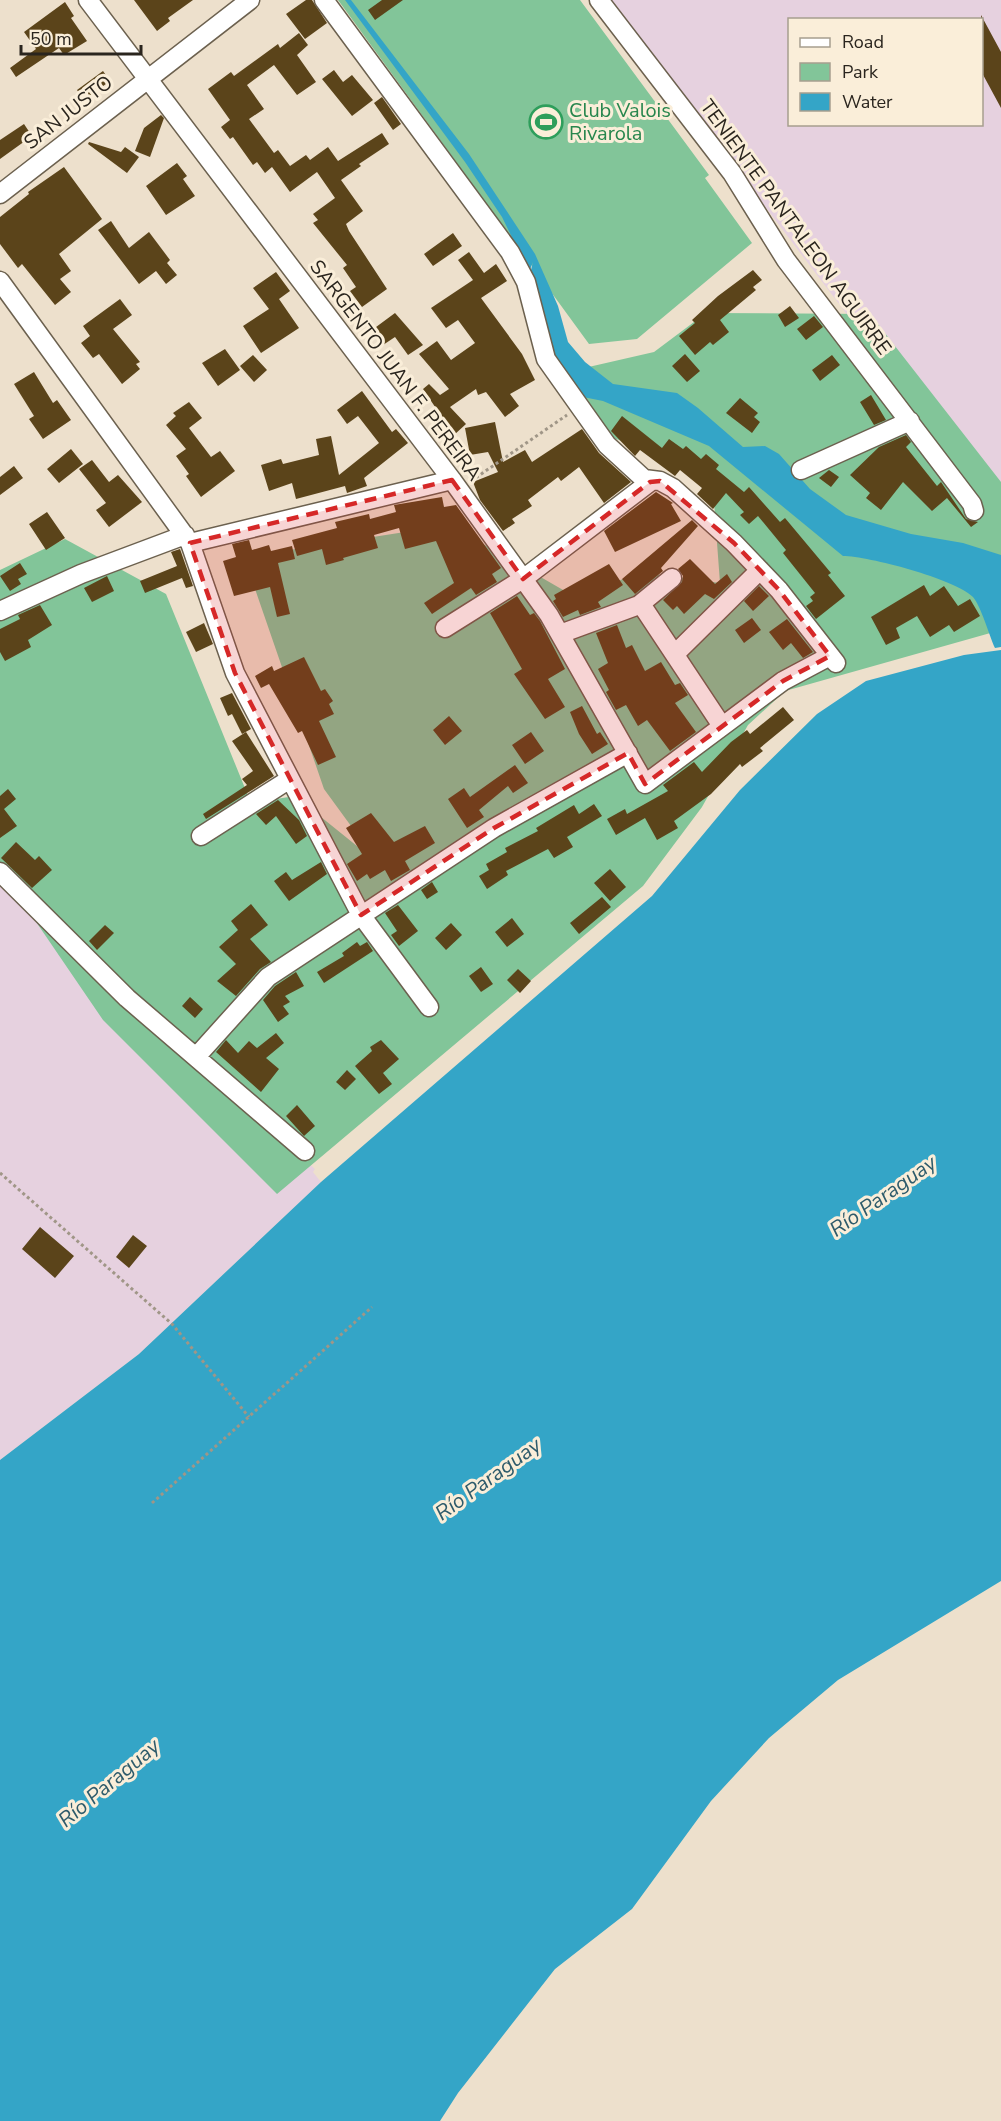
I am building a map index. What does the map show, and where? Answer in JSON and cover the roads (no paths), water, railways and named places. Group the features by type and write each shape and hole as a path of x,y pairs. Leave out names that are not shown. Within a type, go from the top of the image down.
{"street":[{"name":"SARGENTO JUAN F. PEREIRA","path":"88,0 455,485 523,579 560,634 645,784 723,726"},
{"name":"SAN JUSTO","path":"0,194 250,0"},
{"path":"324,0 510,252 526,282 546,359 607,445 650,482"},
{"name":"TENIENTE PANTALEON AGUIRRE","path":"599,0 732,173 786,260 910,421 972,504 974,511"},
{"path":"0,281 187,539 235,673 361,915 429,1007"},
{"path":"801,470 910,421"},
{"path":"445,628 523,579 650,482 660,482 673,488 760,570 779,590 833,659 783,681 723,726 641,604"},
{"path":"0,611 81,574 187,539 455,485"},
{"path":"675,654 760,570"},
{"path":"560,634 641,604 672,578"},
{"path":"196,1057 268,977 494,828 628,753"},
{"path":"201,836 290,779"},
{"path":"0,872 127,998 305,1151"}],"water":[{"path":"345,0 351,0 469,154 535,254 558,306 568,342 585,362 613,384 677,393 743,447 765,446 779,454 810,489 846,515 911,534 963,543 1001,555 1001,647 995,648 976,601 963,590 911,570 843,556 709,446 603,401 583,397 547,343 530,274 533,262 529,272 502,217 465,162"},
{"name":"Río Paraguay","path":"1001,650 1001,1581 838,1680 769,1738 711,1801 632,1909 555,1969 458,2093 440,2121 0,2121 0,1460 139,1354 321,1182 652,896 740,790 817,714 866,681 964,655"}],"place":[{"name":"Club Valois Rivarola","path":"546,122"}]}
